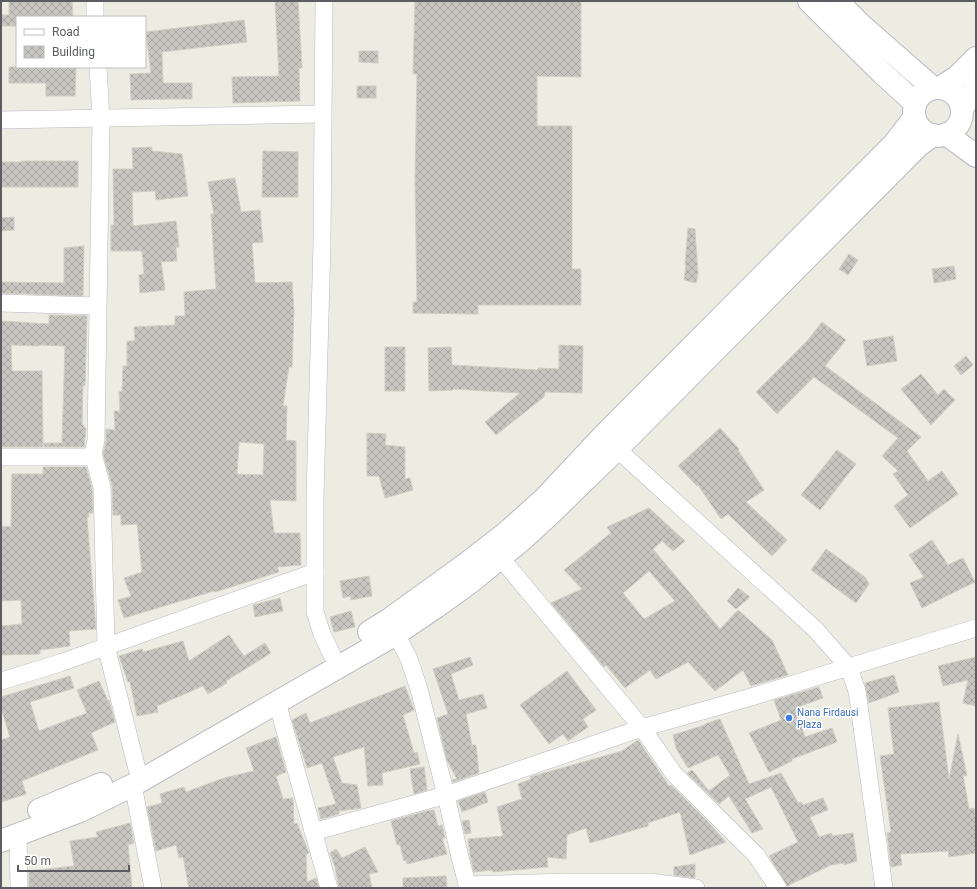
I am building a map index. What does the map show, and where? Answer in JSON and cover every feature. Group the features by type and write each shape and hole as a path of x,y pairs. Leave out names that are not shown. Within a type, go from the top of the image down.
{"street":[{"path":"95,1 95,16"},
{"path":"324,1 322,243 315,497 315,612 322,634 332,654"},
{"path":"809,1 881,72 914,111 918,126 924,131 940,135 976,156"},
{"path":"837,1 860,24 937,88 949,90 955,95 960,101 967,119"},
{"path":"19,888 7,834 80,810 135,777 390,619 506,532 544,499 604,435 894,144 914,111 922,93 937,88 957,77 976,58"},
{"path":"98,68 101,118 96,440 93,454 102,487 106,646 135,777 153,888"},
{"path":"135,777 277,702 396,634 472,581 523,539 617,449 918,146 953,130 967,119 976,86"},
{"path":"1,120 323,114"},
{"path":"1,303 97,306"},
{"path":"617,449 816,630 849,668 857,691 884,888"},
{"path":"1,457 86,457 93,454"},
{"path":"500,557 642,728 674,774 756,855 778,888"},
{"path":"1,681 60,662 315,572"},
{"path":"313,832 446,795 642,728 849,668 976,628"},
{"path":"396,634 409,659 419,689 468,887 568,882 650,882 696,888"},
{"path":"277,702 329,888"}],"building":[{"path":"9,1 72,1 73,16 16,16 16,26 1,26 1,15 9,15"},
{"path":"275,1 298,1 302,68 299,68 300,101 233,103 232,77 279,76"},
{"path":"415,1 581,1 581,77 537,76 537,126 572,126 572,269 581,269 581,305 478,305 478,314 413,313 413,302 417,302 415,181 417,74 413,74"},
{"path":"244,20 247,42 162,52 163,83 192,83 192,99 131,100 130,74 151,73 146,32"},
{"path":"359,51 378,51 378,63 359,62"},
{"path":"9,67 76,68 75,96 46,96 46,83 9,83"},
{"path":"357,86 376,86 376,98 357,98"},
{"path":"152,147 152,151 182,154 188,196 156,200 155,191 132,192 133,226 176,221 179,247 176,247 177,261 161,262 165,290 140,293 139,275 144,274 142,251 111,251 111,225 114,225 113,169 133,169 132,148"},
{"path":"263,151 298,152 298,197 262,197"},
{"path":"78,161 78,187 1,187 1,162"},
{"path":"235,178 241,212 260,210 263,242 252,243 255,283 292,282 294,311 292,367 289,367 283,406 287,406 286,440 296,441 296,501 270,500 274,533 300,533 301,565 277,567 279,572 124,618 118,600 131,596 124,578 142,572 137,524 121,525 121,515 113,515 112,485 103,454 106,442 106,429 115,430 114,411 120,411 119,392 122,391 123,366 127,366 127,341 135,341 134,327 175,325 175,316 185,316 184,292 216,289 211,214 214,214 208,182","holes":["239,442 264,444 263,475 237,474"]},
{"path":"14,217 14,230 1,231 1,218"},
{"path":"688,228 695,229 698,274 696,283 684,280"},
{"path":"84,246 83,296 1,293 1,282 64,283 64,248"},
{"path":"849,254 858,260 848,275 839,269"},
{"path":"954,266 956,279 934,283 932,269"},
{"path":"49,315 87,316 85,386 83,385 82,425 86,428 84,447 44,447 44,443 62,443 65,346 11,345 12,371 42,371 43,447 1,447 1,321 49,324"},
{"path":"822,322 846,340 825,366 921,437 907,451 928,481 942,471 958,494 910,528 894,506 908,495 893,474 898,471 882,456 898,438 814,377 777,414 756,392 808,340"},
{"path":"893,336 897,361 867,366 863,341"},
{"path":"559,345 583,346 582,393 545,392 544,397 496,435 485,422 520,393 453,389 429,391 428,348 451,347 452,365 538,370 538,368 559,369"},
{"path":"385,347 405,347 405,391 385,391"},
{"path":"966,356 973,365 961,375 954,366"},
{"path":"921,374 938,395 944,389 955,400 931,425 901,389"},
{"path":"720,428 739,449 738,450 764,490 746,502 787,540 772,556 728,514 721,519 698,485 697,486 678,466"},
{"path":"367,433 386,434 385,445 405,447 405,479 410,478 413,490 385,498 379,476 367,476"},
{"path":"837,450 856,464 820,510 801,495"},
{"path":"43,467 86,467 92,488 93,513 88,513 89,517 87,517 96,629 69,631 70,646 40,650 40,654 1,655 1,626 22,624 21,600 1,601 1,526 11,527 12,474 43,474"},
{"path":"649,508 685,541 673,551 662,541 653,549 720,629 738,610 772,640 788,675 751,686 743,670 715,691 688,662 656,679 650,670 625,688 606,665 604,667 551,603 582,589 564,570 611,533 607,527","holes":["649,571 675,601 644,619 623,593"]},
{"path":"932,540 948,565 963,558 975,582 922,608 910,583 924,577 909,555"},
{"path":"826,549 865,577 869,584 856,603 811,570"},
{"path":"369,576 372,596 351,600 350,596 343,598 340,581"},
{"path":"738,588 750,597 736,609 727,601"},
{"path":"280,598 283,611 255,617 253,605"},
{"path":"351,611 355,627 334,632 330,617"},
{"path":"229,635 244,656 265,643 271,653 208,694 203,686 157,706 158,712 137,716 130,682 128,682 119,656 142,649 143,652 183,641 189,661"},
{"path":"470,657 473,665 451,674 459,700 483,694 487,708 466,714 472,745 476,745 479,773 453,782 452,780 457,779 447,760 437,718 448,714 433,669"},
{"path":"976,657 976,706 963,703 968,680 943,686 938,666"},
{"path":"567,671 596,710 583,719 588,727 568,741 563,734 549,744 520,705"},
{"path":"894,675 899,692 869,703 865,683"},
{"path":"70,676 74,688 30,702 39,731 87,713 77,690 99,681 108,701 109,700 115,722 91,733 98,750 22,781 26,794 1,802 1,740 10,737 1,708 1,697"},
{"path":"405,686 414,710 403,715 414,753 417,752 420,764 382,773 383,785 368,786 364,747 333,757 342,783 357,785 361,808 339,811 339,814 321,819 318,808 336,804 322,763 307,768 292,720 306,713 310,723"},
{"path":"819,687 823,698 795,708 805,737 832,728 837,742 792,759 792,761 769,772 749,733 781,720 774,700"},
{"path":"939,702 949,779 958,734 967,776 963,775 969,809 974,808 976,819 976,853 949,857 948,851 900,854 902,865 891,867 887,833 891,832 880,756 894,754 888,708"},
{"path":"720,719 749,784 781,773 798,803 801,802 803,805 823,798 828,810 810,817 819,837 832,833 832,836 853,833 857,861 844,865 844,863 831,865 787,886 769,856 798,842 771,787 745,799 763,829 752,833 729,796 719,804 687,773 692,770 709,791 730,775 718,755 688,768 676,748 673,735"},
{"path":"276,737 286,772 276,776 283,799 293,798 294,824 297,823 309,853 306,854 307,882 316,878 319,888 189,888 183,857 179,858 176,845 156,851 147,807 162,803 160,794 184,787 186,792 224,778 254,771 246,748"},
{"path":"638,740 669,786 671,785 726,842 690,855 680,812 648,823 648,826 590,843 586,828 567,835 566,859 547,857 548,867 493,872 492,870 474,872 468,839 503,836 497,807 522,799 518,784 531,779 530,777 622,751"},
{"path":"424,767 427,790 414,794 410,769"},
{"path":"485,792 488,802 462,812 458,801"},
{"path":"434,810 438,826 442,825 445,838 442,838 447,854 407,864 406,860 404,861 400,845 397,845 391,821"},
{"path":"469,820 471,833 465,834 462,821"},
{"path":"130,823 134,843 128,845 132,888 29,888 29,871 74,866 70,841 98,837 96,832"},
{"path":"365,847 378,872 369,874 372,888 339,888 335,867 330,853 336,849 342,858"},
{"path":"695,864 695,878 674,875 674,867"},
{"path":"446,876 447,888 403,888 403,878"}],"place":[{"name":"Nana Firdausi Plaza","path":"789,718"}]}
